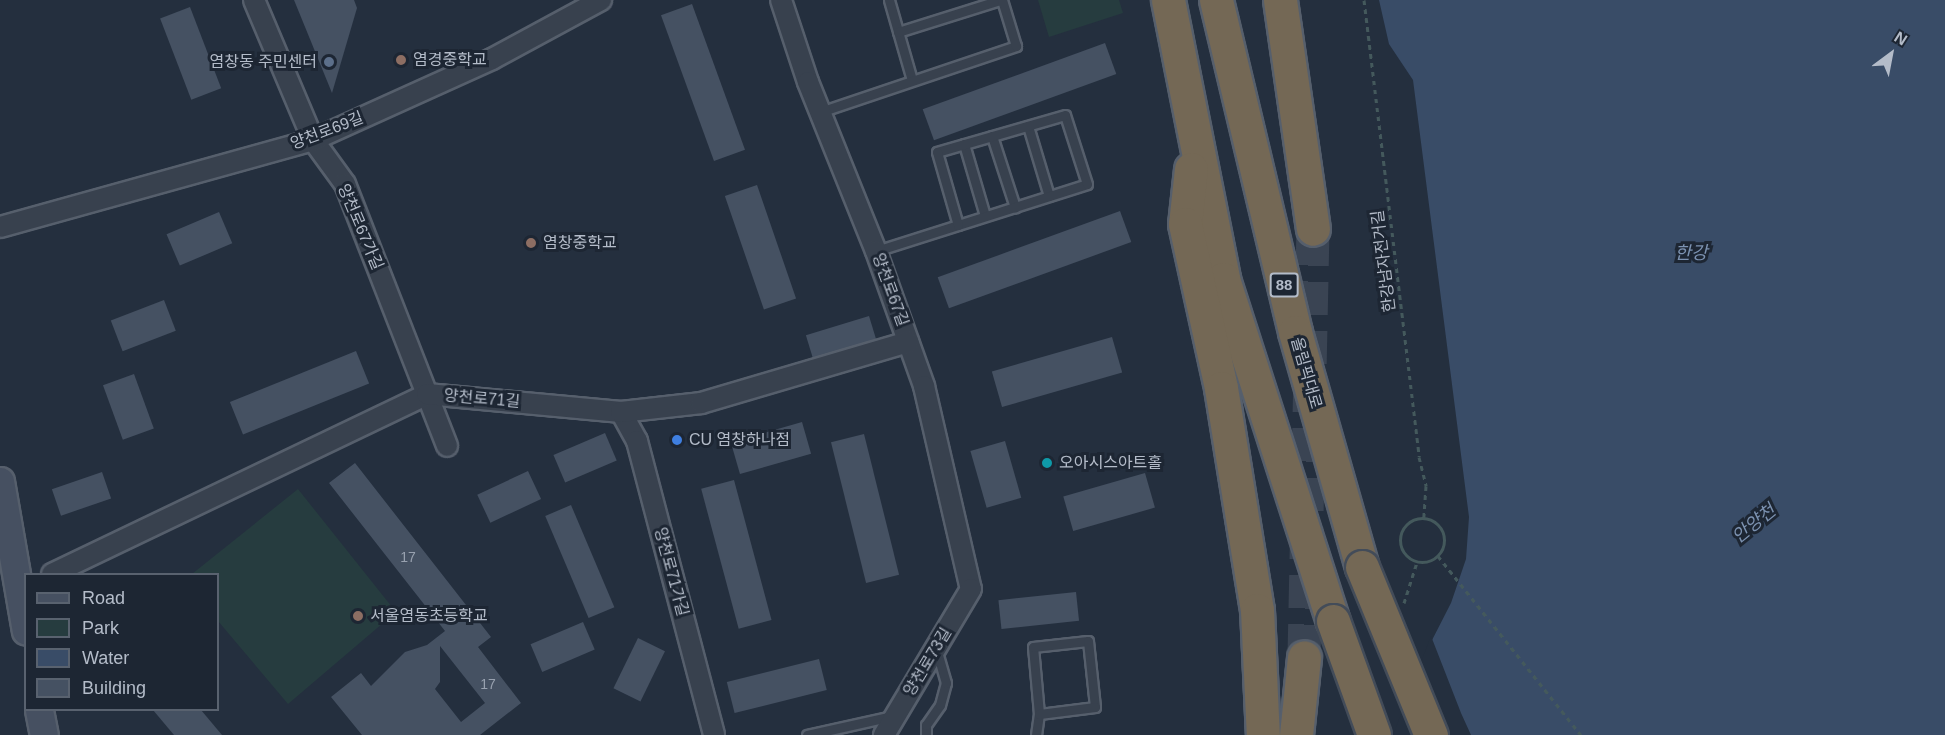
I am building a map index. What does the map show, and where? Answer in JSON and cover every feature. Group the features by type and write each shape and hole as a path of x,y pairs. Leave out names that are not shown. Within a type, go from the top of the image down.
{"highway":[{"path":"1168,0 1223,279 1333,621 1374,735"},
{"name":"올림픽대로","path":"1216,0 1295,332 1362,567 1431,735"},
{"path":"1280,0 1313,229"},
{"path":"1194,135 1185,224 1221,388 1257,610 1263,735"},
{"path":"1296,735 1304,657"}],"main road":[{"path":"0,481 22,589 24,610"},
{"path":"39,711 44,735"}],"street":[{"name":"양천로67가길","path":"254,0 313,140 345,184 447,446"},
{"name":"양천로69길","path":"0,227 313,140 492,59 601,0"},
{"name":"양천로67길","path":"781,0 820,112 876,251 924,386 971,589"},
{"name":"양천로71길","path":"54,573 427,394 621,412 700,403 908,342"},
{"name":"양천로71가길","path":"621,412 637,441 714,735"},
{"name":"양천로73길","path":"884,735 971,589"}],"lane":[{"path":"889,0 912,80"},
{"path":"820,112 1016,46 1001,0 898,32"},
{"path":"876,251 958,225 985,216 1087,184 1065,115 937,152 958,225"},
{"path":"1028,126 1049,196"},
{"path":"992,136 1015,207"},
{"path":"964,144 985,216"},
{"path":"1036,735 1040,714 1033,647 1088,641 1095,706 1040,714"},
{"path":"926,735 926,724 940,705 946,682 936,647"},
{"path":"807,735 895,716"}],"path":[{"name":"한강남자전거길","path":"1364,0 1419,457 1426,486 1424,518"},
{"path":"1417,562 1401,549 1400,534 1408,523 1424,518 1435,522 1444,535 1438,556"},
{"path":"1417,562 1438,556"},
{"path":"1438,556 1581,735"},
{"path":"1406,595 1417,562"}],"green space":[{"path":"1038,0 1119,0 1123,13 1049,37"},
{"path":"298,489 396,612 288,704 219,622 219,573 193,573"}],"water":[{"name":"한강","path":"1379,0 1945,0 1945,735 1396,735 1428,648 1451,603 1466,559 1469,517 1413,80 1389,44"}],"pier":[{"path":"1431,636 1461,713 1471,735 1393,735"}],"building":[{"path":"294,0 354,0 357,8 332,93"},
{"path":"692,4 745,150 714,161 661,15"},
{"path":"190,7 221,88 191,100 160,18"},
{"path":"1105,43 1116,74 934,140 923,109"},
{"path":"757,185 796,298 764,310 725,196"},
{"path":"1120,211 1131,242 949,308 938,277"},
{"path":"219,212 232,243 180,266 167,234"},
{"path":"164,300 176,331 123,351 111,320"},
{"path":"869,316 876,339 813,358 806,335"},
{"path":"1112,337 1122,373 1002,407 992,371"},
{"path":"356,351 369,383 243,434 230,402"},
{"path":"134,374 154,429 123,440 103,385"},
{"path":"802,422 811,454 740,474 731,442"},
{"path":"605,433 617,461 565,482 553,455"},
{"path":"864,434 899,575 866,583 831,442"},
{"path":"1005,441 1021,498 987,508 970,451"},
{"path":"355,463 491,637 478,647 521,703 480,735 362,735 331,697 361,673 371,686 405,652 427,645 445,631 329,483","holes":["440,646 485,703 461,722 435,689 440,682"]},
{"path":"528,471 541,499 490,523 477,495"},
{"path":"102,472 111,498 61,516 52,489"},
{"path":"1145,473 1155,508 1073,531 1063,496"},
{"path":"734,480 772,620 739,629 701,489"},
{"path":"571,505 614,607 589,618 545,516"},
{"path":"1076,592 1079,621 1001,629 998,600"},
{"path":"583,622 595,650 542,672 531,644"},
{"path":"638,638 665,651 640,701 613,688"},
{"path":"819,659 827,690 735,713 727,682"},
{"path":"154,711 202,711 222,735 174,735"}],"tunnel":[{"path":"1304,657 1313,229"}],"place":[{"name":"염경중학교","path":"401,60"},
{"name":"염창동 주민센터","path":"329,62"},
{"name":"염창중학교","path":"531,243"},
{"name":"CU 염창하나점","path":"677,440"},
{"name":"오아시스아트홀","path":"1047,463"},
{"name":"서울염동초등학교","path":"358,616"}],"water label":[{"name":"안양천","path":"1754,524"}]}
